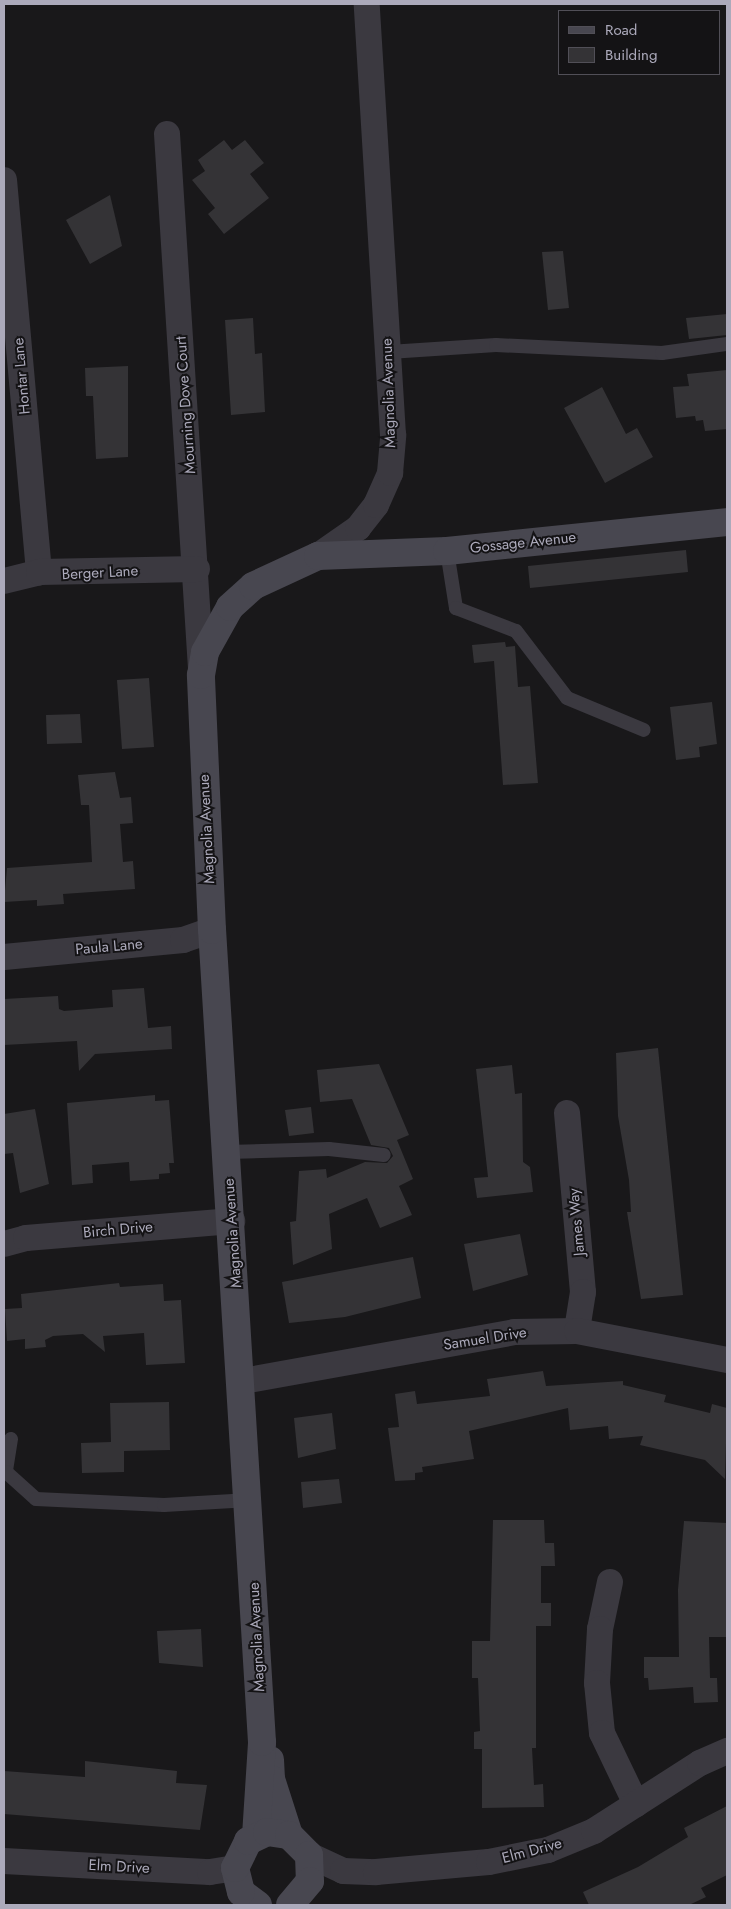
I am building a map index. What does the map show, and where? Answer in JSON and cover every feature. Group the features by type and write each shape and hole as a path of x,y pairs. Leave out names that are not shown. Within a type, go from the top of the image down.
{"street":[{"name":"Magnolia Avenue","path":"289,1835 262,1742 243,1381 212,930 202,675 213,632 230,607 252,586 318,556 358,528 376,505 390,473 393,435 389,352 367,4"},
{"name":"Mourning Dove Court","path":"167,134 197,568 202,675"},
{"name":"Hontar Lane","path":"4,180 40,572"},
{"name":"Gossage Avenue","path":"318,556 447,551 727,522"},
{"name":"Berger Lane","path":"4,581 40,572 197,568"},
{"name":"Paula Lane","path":"4,957 183,940 212,930"},
{"name":"James Way","path":"567,1114 583,1292 577,1331"},
{"name":"Birch Drive","path":"4,1244 26,1238 232,1221"},
{"name":"Samuel Drive","path":"243,1381 514,1332 577,1331 727,1360"},
{"path":"610,1582 596,1682 602,1733 636,1804"},
{"name":"Magnolia Avenue","path":"256,1836 258,1759 262,1742"},
{"name":"Elm Drive","path":"298,1897 343,1871 489,1862 548,1850 594,1831 727,1751"},
{"path":"258,1905 241,1892 235,1868 241,1849 256,1836 289,1835 309,1855 312,1873 298,1897"},
{"name":"Elm Drive","path":"309,1855 343,1871"},
{"name":"Elm Drive","path":"4,1861 210,1872 235,1868"}],"lane":[{"path":"389,352 496,345 662,353 727,344"},
{"path":"447,551 456,608 516,631 567,698 644,730"},
{"path":"227,1152 329,1149 384,1155"},
{"path":"11,1439 6,1472 36,1499 164,1505 250,1500"}],"building":[{"path":"224,140 232,150 245,140 264,163 250,174 269,198 224,234 208,214 215,208 192,180 205,171 198,160"},
{"path":"110,195 122,246 90,264 66,220"},
{"path":"563,251 569,308 548,310 542,252"},
{"path":"727,314 727,335 689,339 686,318"},
{"path":"253,318 255,354 262,353 265,412 231,415 225,320"},
{"path":"128,366 128,457 96,459 93,396 86,396 85,368"},
{"path":"727,370 727,429 705,431 703,420 696,421 695,416 676,418 673,387 689,386 687,374"},
{"path":"602,387 626,434 637,428 653,457 605,483 564,408"},
{"path":"686,550 688,572 530,588 528,566"},
{"path":"505,642 506,647 515,646 518,687 530,686 538,783 503,785 494,661 474,663 472,645"},
{"path":"149,678 154,747 122,749 117,680"},
{"path":"712,702 717,744 699,747 700,757 676,760 670,707"},
{"path":"80,714 82,743 47,744 46,715"},
{"path":"115,772 120,798 131,797 133,823 120,824 123,862 133,861 135,889 63,894 64,904 37,906 37,900 4,902 7,868 92,862 89,805 81,805 78,775"},
{"path":"144,988 148,1028 171,1026 172,1049 95,1054 79,1071 77,1041 4,1045 4,999 58,996 59,1009 64,1011 113,1007 112,990"},
{"path":"658,1048 683,1295 641,1299 627,1212 631,1212 629,1180 618,1116 616,1053"},
{"path":"379,1064 409,1135 397,1140 413,1179 399,1186 412,1215 380,1228 367,1198 329,1214 332,1249 293,1265 290,1222 296,1221 299,1171 326,1169 327,1178 365,1162 387,1163 393,1156 389,1148 371,1145 352,1099 320,1102 317,1070"},
{"path":"512,1065 515,1094 522,1093 523,1162 530,1167 533,1192 477,1198 474,1178 488,1177 476,1069"},
{"path":"155,1095 155,1101 169,1100 174,1163 169,1163 170,1173 159,1174 159,1179 130,1181 129,1162 92,1165 93,1183 72,1185 67,1103"},
{"path":"311,1107 314,1133 289,1136 285,1110"},
{"path":"35,1109 49,1184 20,1193 13,1153 4,1154 4,1114"},
{"path":"520,1234 528,1275 473,1291 464,1244"},
{"path":"413,1257 421,1298 345,1317 289,1323 282,1282"},
{"path":"119,1283 120,1287 163,1284 164,1301 181,1300 185,1363 146,1365 144,1333 103,1336 105,1352 83,1334 53,1336 45,1340 46,1347 25,1349 25,1339 7,1341 5,1309 22,1308 21,1294"},
{"path":"543,1371 546,1386 623,1381 623,1385 666,1395 664,1402 710,1413 712,1404 727,1408 725,1479 705,1460 640,1445 643,1436 609,1439 608,1426 570,1430 568,1408 469,1431 474,1459 422,1467 423,1472 415,1473 415,1480 395,1481 388,1428 399,1427 395,1394 415,1391 417,1404 490,1396 487,1379"},
{"path":"169,1402 170,1450 124,1451 124,1472 82,1473 81,1443 111,1442 110,1403"},
{"path":"332,1413 336,1449 298,1458 294,1418"},
{"path":"339,1479 342,1503 303,1508 301,1482"},
{"path":"493,1520 544,1520 545,1543 554,1543 555,1566 541,1566 541,1603 551,1603 551,1626 536,1626 536,1748 532,1748 534,1785 543,1784 544,1807 482,1808 482,1749 474,1749 474,1732 480,1731 478,1678 472,1678 472,1641 490,1641"},
{"path":"684,1521 727,1523 727,1637 709,1637 710,1678 717,1678 718,1702 694,1703 693,1687 649,1690 648,1678 644,1678 644,1657 679,1657 678,1590"},
{"path":"201,1629 203,1667 159,1663 157,1631"},
{"path":"85,1761 177,1771 176,1783 207,1785 200,1830 4,1814 4,1771 85,1777"},
{"path":"727,1806 727,1875 701,1888 706,1897 689,1905 589,1905 583,1892 638,1867 688,1837 684,1828"}]}
